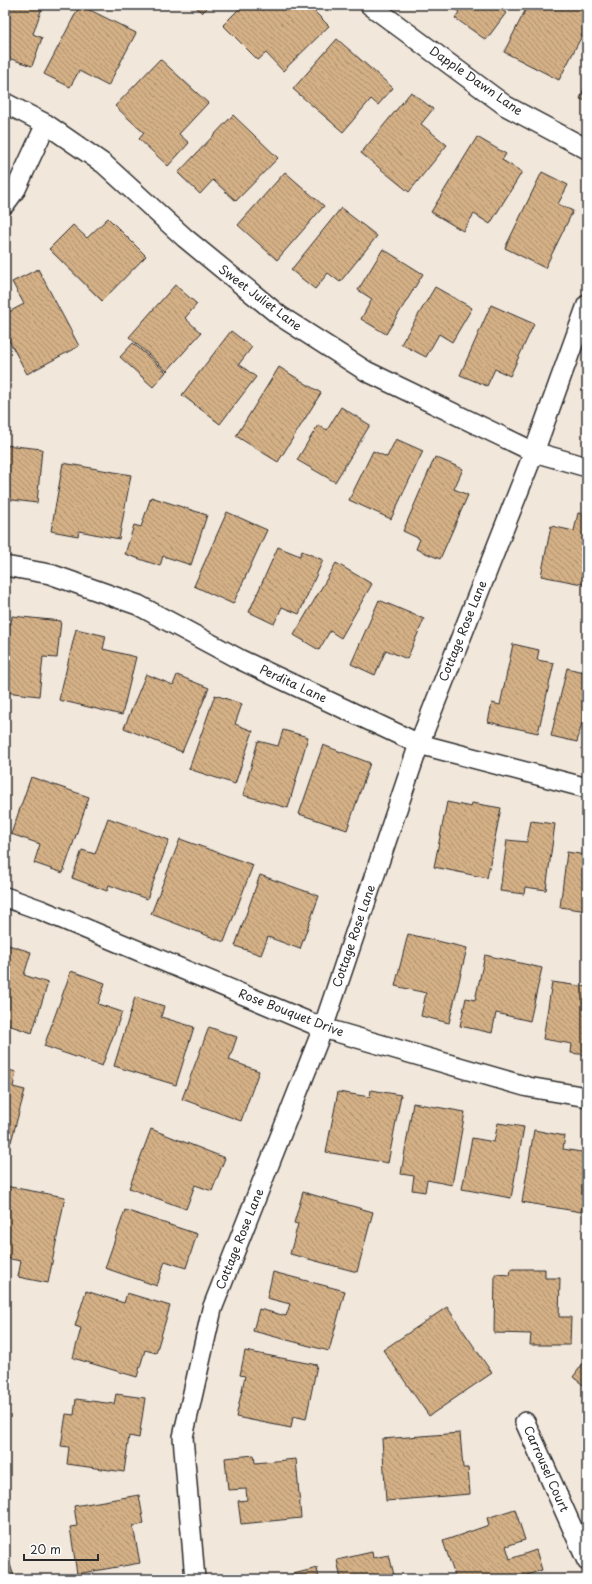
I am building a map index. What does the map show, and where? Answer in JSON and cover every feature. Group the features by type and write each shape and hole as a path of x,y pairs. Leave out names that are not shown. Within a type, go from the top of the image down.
{"street":[{"name":"Dapple Dawn Lane","path":"370,5 506,106 587,149"},
{"name":"Sweet Juliet Lane","path":"5,103 46,124 104,164 185,238 280,316 366,371 534,452 587,468"},
{"path":"5,204 16,189 46,124"},
{"name":"Cottage Rose Lane","path":"195,1579 183,1437 212,1309 323,1028 419,744 534,452 587,305"},
{"name":"Perdita Lane","path":"5,566 50,574 138,606 239,659 419,744 587,788"},
{"name":"Rose Bouquet Drive","path":"5,897 41,910 323,1028 528,1087 587,1097"},
{"name":"Carrousel Court","path":"524,1422 587,1561"}],"building":[{"path":"5,5 43,5 33,34 42,38 32,66 5,57"},
{"path":"80,5 136,33 108,86 79,71 70,87 44,74"},
{"path":"194,5 210,5 202,13"},
{"path":"243,5 308,5 329,26 283,71 266,53 258,60 223,25"},
{"path":"449,5 496,5 506,13 486,40 455,18 459,12"},
{"path":"528,5 587,5 587,26 559,80 504,52"},
{"path":"337,39 393,88 378,105 371,99 343,132 293,89"},
{"path":"160,59 208,103 179,134 189,143 168,166 139,139 144,133 115,106"},
{"path":"587,81 587,101 580,99"},
{"path":"411,92 433,109 421,124 447,145 409,192 361,153"},
{"path":"233,115 278,158 236,201 213,180 200,194 178,173"},
{"path":"477,137 506,154 502,160 522,172 490,224 474,214 463,231 431,212"},
{"path":"285,172 324,206 277,260 238,225"},
{"path":"542,172 568,185 558,204 573,211 545,268 505,248"},
{"path":"341,208 377,236 340,282 328,273 315,289 291,270"},
{"path":"108,218 146,256 102,301 49,249 73,225 87,238"},
{"path":"383,249 423,274 386,334 361,319 372,299 358,290"},
{"path":"38,269 79,346 27,374 5,333 5,314 24,304 12,282"},
{"path":"175,285 197,304 185,318 201,333 167,371 129,337"},
{"path":"435,287 472,308 452,342 439,334 426,357 401,344"},
{"path":"491,305 534,324 510,376 495,369 487,386 460,375"},
{"path":"231,331 252,347 239,364 256,377 220,424 182,395"},
{"path":"133,343 166,372 153,387 120,357"},
{"path":"279,367 321,393 278,462 236,436"},
{"path":"341,407 370,425 335,482 297,460 318,425 327,430"},
{"path":"396,439 423,451 391,519 349,500 373,451 387,457"},
{"path":"5,445 42,449 37,503 5,499"},
{"path":"435,457 463,469 454,489 468,495 440,559 416,549 420,539 403,531"},
{"path":"63,463 131,475 119,539 79,531 78,536 51,531"},
{"path":"151,497 207,515 191,565 163,556 160,566 125,554 134,525 141,527"},
{"path":"227,512 267,530 233,604 194,586"},
{"path":"578,513 587,514 587,585 541,576 551,526 574,531"},
{"path":"278,547 300,556 302,551 323,560 299,614 282,607 274,624 249,612"},
{"path":"336,563 372,584 341,638 330,631 319,650 294,635"},
{"path":"379,600 424,619 407,659 386,650 375,675 351,664"},
{"path":"12,616 61,621 57,658 43,657 39,696 5,692 5,623 11,624"},
{"path":"76,629 106,636 103,649 136,657 122,715 59,700"},
{"path":"513,644 539,650 537,660 554,663 538,733 488,722 492,703 500,705"},
{"path":"567,668 587,673 587,724 582,723 577,742 551,736"},
{"path":"146,674 173,685 177,675 209,688 182,752 124,728"},
{"path":"215,695 242,704 235,724 253,731 235,784 189,769"},
{"path":"283,730 308,737 288,808 243,795 258,741 278,746"},
{"path":"323,745 370,763 347,830 299,814"},
{"path":"31,777 89,797 63,873 34,863 40,844 11,834"},
{"path":"447,802 471,807 472,803 501,808 487,878 434,867"},
{"path":"108,818 169,840 147,899 109,885 107,891 72,878 82,850 95,854"},
{"path":"531,821 555,824 546,890 525,887 524,894 500,891 507,840 527,842"},
{"path":"180,839 253,865 224,942 151,914"},
{"path":"587,847 587,911 560,907 567,852 586,855"},
{"path":"260,875 319,896 300,949 268,937 261,955 235,946"},
{"path":"408,934 467,948 449,1023 421,1016 426,993 395,986"},
{"path":"5,944 31,952 24,975 48,983 32,1033 5,1024"},
{"path":"485,955 542,968 530,1021 496,1013 492,1033 460,1026 466,998 475,1000"},
{"path":"71,971 105,983 98,1004 122,1012 102,1066 44,1046"},
{"path":"552,982 587,987 587,1055 571,1053 572,1044 543,1039"},
{"path":"135,997 164,1006 161,1017 194,1027 176,1085 114,1066"},
{"path":"209,1027 237,1037 229,1060 259,1071 241,1121 182,1099"},
{"path":"5,1069 16,1072 13,1087 25,1090 11,1142 5,1141"},
{"path":"371,1090 401,1095 388,1163 326,1152 338,1092 370,1097"},
{"path":"413,1103 465,1112 452,1185 427,1180 425,1192 412,1190 414,1176 401,1174"},
{"path":"498,1123 524,1127 511,1198 462,1189 472,1138 494,1142"},
{"path":"151,1129 225,1158 212,1191 195,1185 186,1209 129,1188"},
{"path":"534,1130 565,1136 563,1149 587,1153 587,1175 581,1212 522,1202"},
{"path":"5,1186 65,1197 48,1283 18,1277 21,1261 5,1258"},
{"path":"303,1192 373,1212 357,1272 290,1254 298,1224 294,1223"},
{"path":"125,1210 197,1234 186,1268 165,1261 157,1286 105,1268"},
{"path":"511,1269 545,1269 545,1278 560,1278 559,1317 571,1317 570,1345 530,1345 531,1334 494,1333 495,1274 510,1275"},
{"path":"273,1272 345,1291 329,1351 253,1331 259,1309 286,1316 290,1304 267,1298"},
{"path":"86,1291 124,1303 127,1293 170,1306 156,1353 145,1350 137,1377 73,1358 81,1328 75,1326"},
{"path":"447,1307 492,1373 429,1416 383,1350"},
{"path":"245,1351 317,1365 306,1419 293,1416 291,1428 236,1417 245,1376 240,1375"},
{"path":"587,1358 587,1388 573,1377"},
{"path":"116,1394 145,1398 139,1438 129,1436 124,1472 67,1464 69,1447 61,1446 66,1414 74,1415 76,1399 114,1404"},
{"path":"460,1433 463,1468 468,1468 470,1494 386,1501 382,1439"},
{"path":"254,1455 255,1463 296,1459 301,1518 241,1524 238,1501 247,1500 246,1489 228,1490 225,1458"},
{"path":"139,1495 144,1524 133,1526 140,1563 77,1574 70,1527 77,1526 74,1506"},
{"path":"515,1509 525,1540 506,1546 510,1559 536,1550 542,1570 515,1579 456,1579 443,1541 489,1525 487,1518"},
{"path":"5,1550 15,1579 5,1579"},
{"path":"372,1552 373,1558 389,1555 395,1579 341,1579 337,1560"},
{"path":"317,1568 319,1579 282,1579 282,1577"}]}
